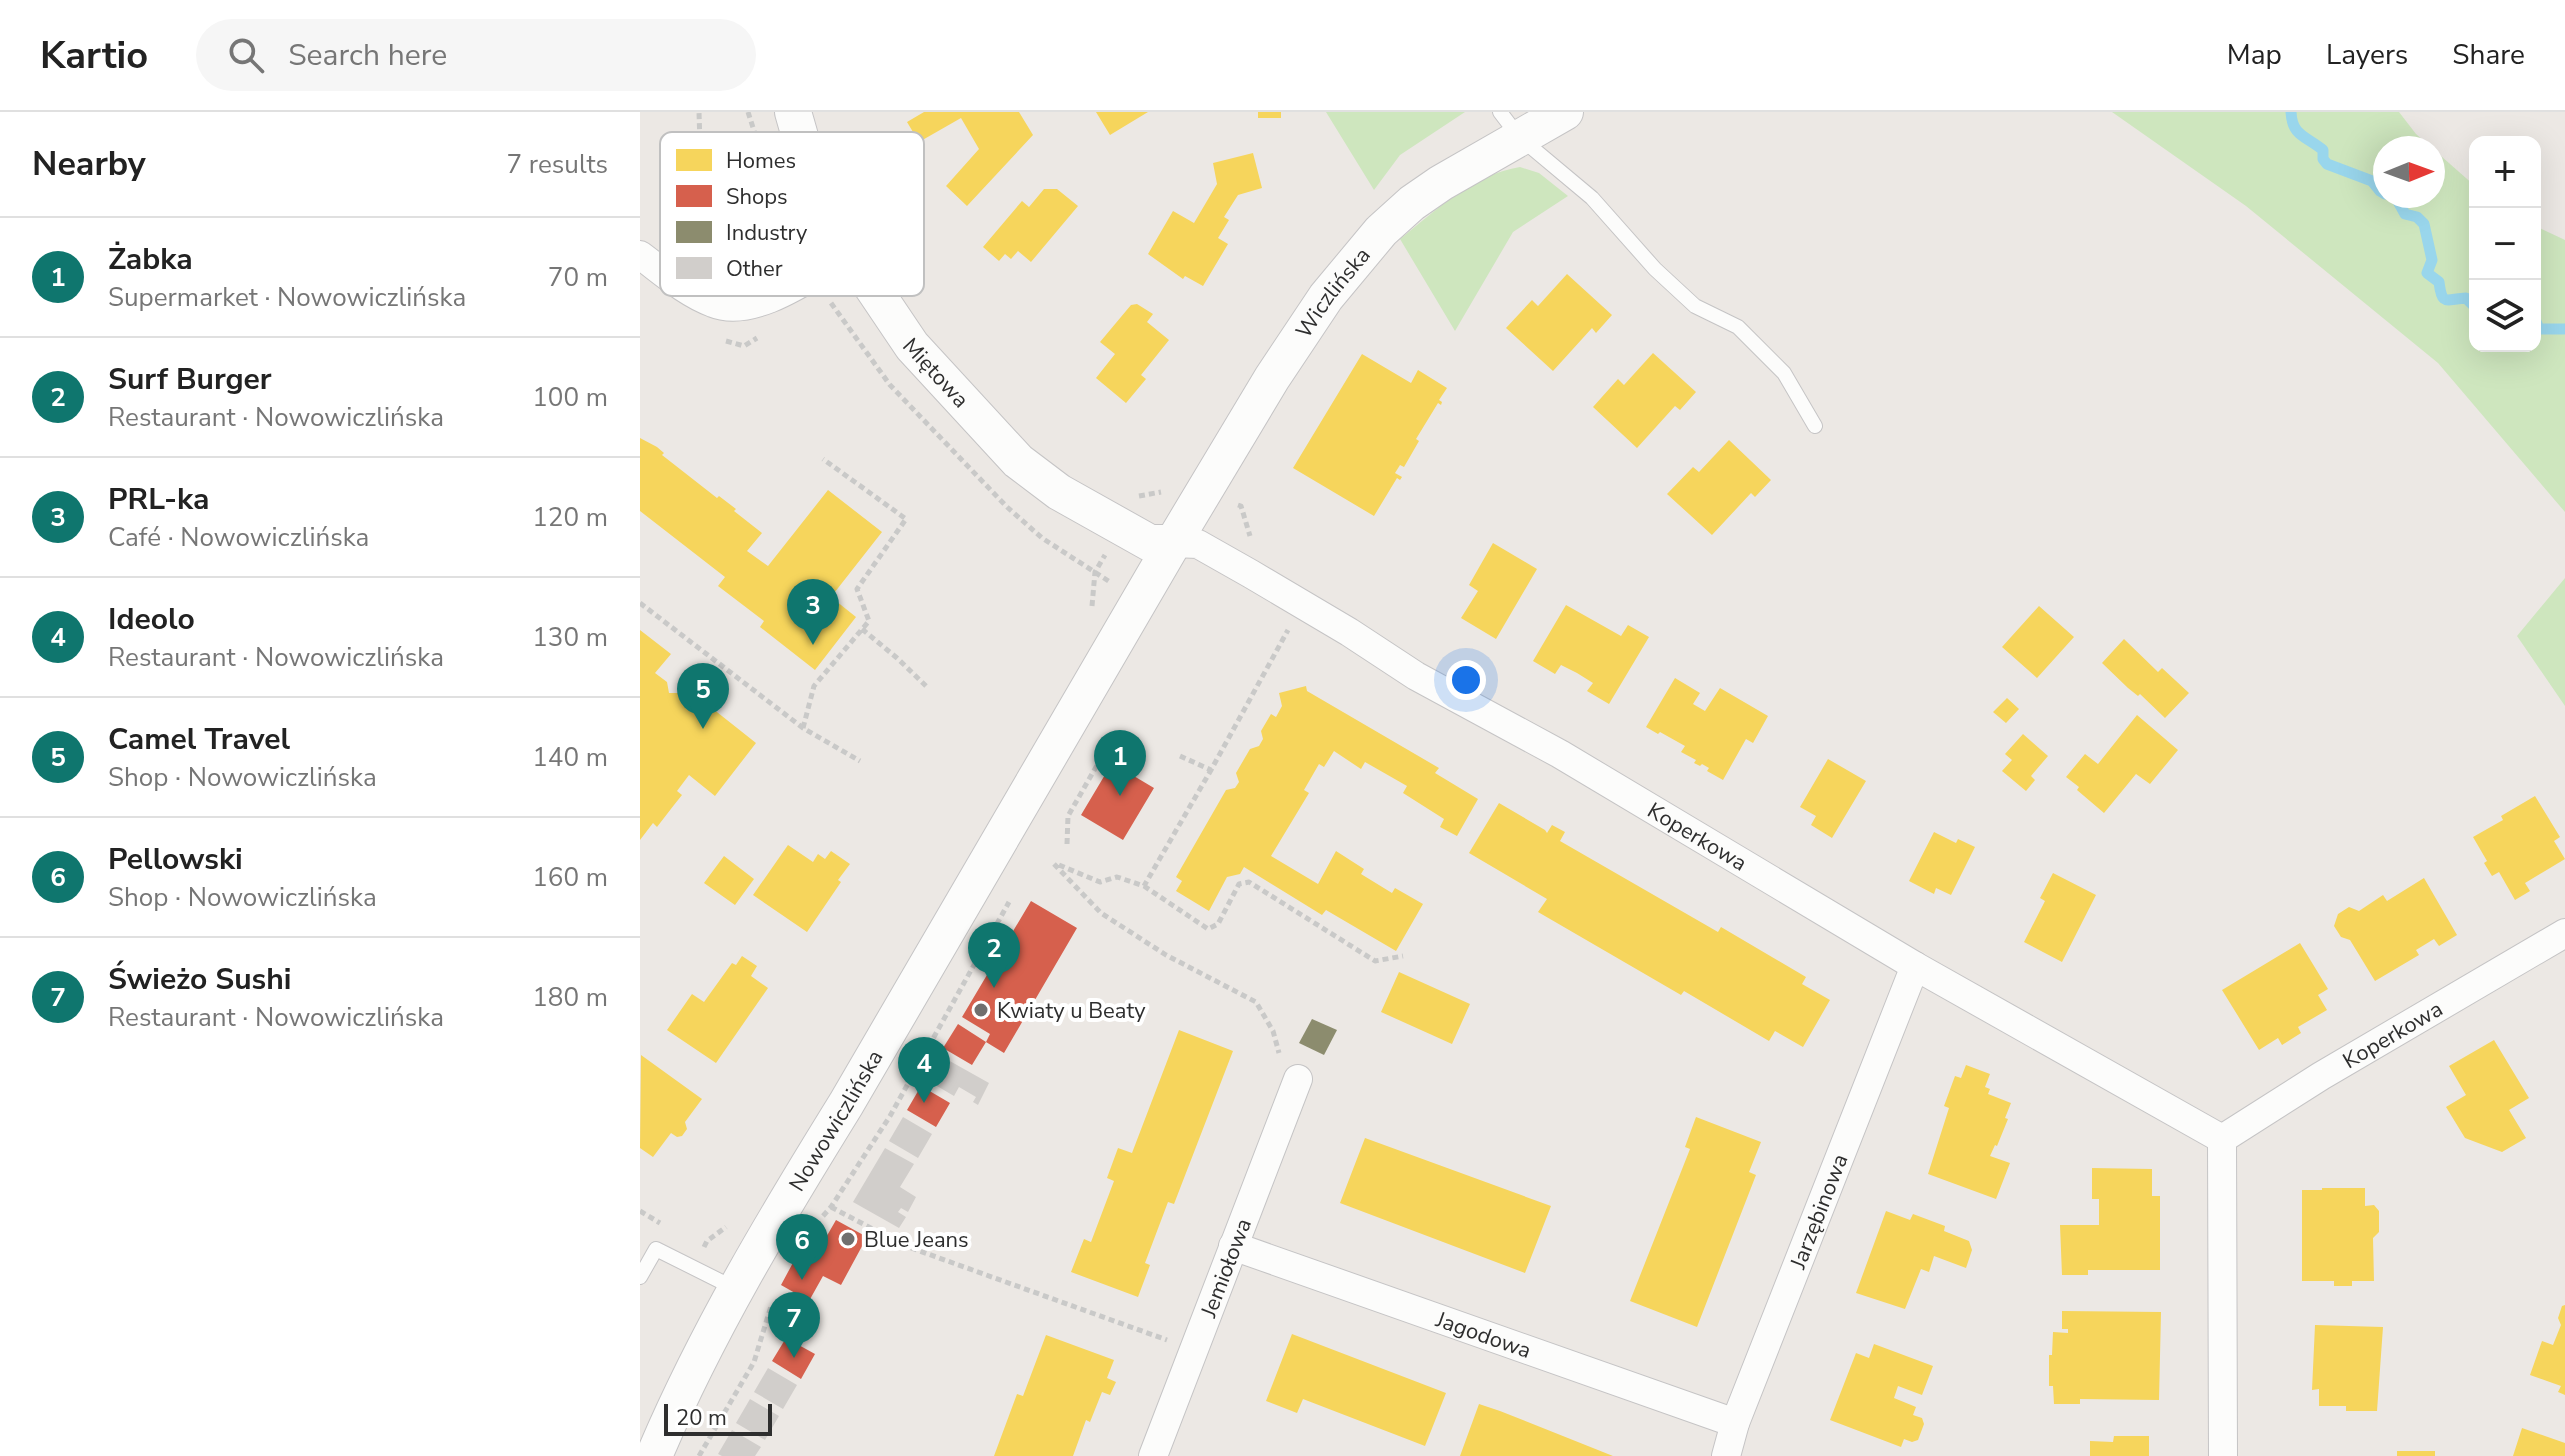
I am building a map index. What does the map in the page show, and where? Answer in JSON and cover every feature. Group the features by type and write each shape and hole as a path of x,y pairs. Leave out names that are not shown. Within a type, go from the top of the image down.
{"street":[{"name":"Miętowa","path":"793,112 799,132"},
{"name":"Wiczlińska","path":"1173,543 1272,378 1326,297 1381,231 1510,125 1565,112"},
{"path":"640,255 660,269"},
{"path":"700,296 714,304 733,308 748,307 772,296"},
{"name":"Miętowa","path":"878,296 912,346 1018,461 1059,492 1150,543 1173,543"},
{"name":"Koperkowa","path":"1173,543 1198,544 1251,574 1416,676 1560,754 1915,966 2222,1139 2321,1076 2565,933"},
{"name":"Nowowiczlińska","path":"654,1456 737,1289 795,1186 862,1078 1173,543"},
{"name":"Jarzębinowa","path":"1726,1456 1735,1423 1915,966"},
{"name":"Jemiołowa","path":"1153,1456 1298,1079"},
{"path":"2222,1139 2223,1456"},
{"name":"Jagodowa","path":"1233,1246 1735,1423"}],"lane":[{"path":"1510,125 1592,198 1655,269 1695,306 1738,327 1784,373 1815,426"},
{"path":"640,1277 656,1249 737,1289"}],"path":[{"path":"699,112 700,132"},
{"path":"803,728 814,686 869,621 857,589 906,519 823,459"},
{"path":"1127,495 1141,496"},
{"path":"1241,506 1247,530"},
{"path":"640,603 803,728 860,761"},
{"path":"862,629 926,686"},
{"path":"1144,886 1283,638"},
{"path":"1067,844 1068,816 1108,746"},
{"path":"1180,756 1211,770"},
{"path":"1298,1079 1284,1067 1273,1031 1256,1002 1166,955 1101,913 1054,864 1100,882 1117,877 1144,886 1208,929 1218,924 1239,884 1249,882 1375,961 1403,956"},
{"path":"813,1226 831,1207 890,1116 996,929"},
{"path":"795,1186 903,1245 1194,1350"},
{"path":"699,1456 754,1362 775,1291"}],"green space":[{"path":"1326,112 1465,112 1400,155 1374,190"},
{"path":"2112,112 2399,112 2418,136 2373,136 2373,208 2445,208 2445,160 2469,181 2469,352 2541,352 2541,229 2565,240 2565,512 2438,363 2246,206"},
{"path":"1520,167 1539,173 1568,196 1513,232 1455,331 1400,239 1471,185"},
{"path":"2565,578 2565,706 2517,636"}],"building: Homes":[{"path":"924,112 1019,112 1033,135 967,206 946,186 979,149 961,118 924,139 924,132 913,132 907,122"},
{"path":"1096,112 1148,112 1110,135"},
{"path":"1258,112 1281,112 1281,118 1258,118"},
{"path":"1253,153 1262,188 1238,195 1224,217 1229,220 1218,238 1228,244 1203,286 1185,276 1183,279 1148,254 1173,211 1194,223 1217,184 1213,163"},
{"path":"1044,189 1057,189 1078,206 1031,262 1018,251 1011,259 1005,254 999,261 983,247 1022,201 1029,207"},
{"path":"1567,274 1612,315 1596,333 1592,328 1553,371 1506,328 1532,300 1538,306"},
{"path":"1137,304 1153,314 1147,322 1169,340 1141,375 1146,379 1126,403 1096,378 1115,354 1100,342 1131,305"},
{"path":"1653,353 1696,392 1680,410 1675,406 1637,448 1593,407 1618,379 1624,385"},
{"path":"1362,354 1411,383 1418,370 1447,388 1439,400 1441,405 1438,403 1416,439 1419,441 1404,467 1400,465 1395,473 1402,477 1400,480 1397,478 1374,516 1293,468"},
{"path":"640,438 657,447 664,453 662,455 736,509 734,511 762,533 747,551 768,566 828,490 882,532 831,597 856,617 815,670 760,627 764,621 718,586 725,577 640,511"},
{"path":"1729,440 1771,480 1755,497 1751,493 1712,535 1667,494 1693,467 1699,472"},
{"path":"1493,543 1537,569 1496,639 1461,618 1478,591 1469,585"},
{"path":"1566,605 1621,636 1628,625 1649,637 1609,704 1587,691 1593,683 1577,673 1561,665 1555,674 1533,661"},
{"path":"2039,606 2074,637 2037,678 2002,647"},
{"path":"640,630 671,654 655,673 667,682 669,693 680,693 698,707 703,701 756,743 715,796 689,775 677,791 682,795 657,827 653,823 640,840"},
{"path":"2124,639 2158,672 2162,668 2189,693 2165,718 2102,663"},
{"path":"1675,678 1700,693 1693,704 1705,711 1720,688 1768,716 1753,743 1746,739 1723,780 1681,752 1685,746 1646,727"},
{"path":"1306,686 1307,691 1439,768 1435,773 1478,799 1457,836 1440,827 1444,819 1403,793 1407,786 1365,762 1361,769 1334,751 1324,767 1319,764 1304,790 1309,793 1271,856 1318,884 1336,851 1364,869 1361,874 1392,893 1395,888 1423,904 1396,951 1326,910 1322,915 1244,867 1240,874 1227,877 1209,911 1176,891 1182,881 1176,877 1226,790 1235,788 1239,782 1236,773 1250,749 1259,746 1263,739 1261,731 1271,714 1276,717 1282,706 1279,693"},
{"path":"2007,698 2019,709 2006,723 1993,712"},
{"path":"2137,715 2178,750 2150,784 2136,774 2104,813 2066,777 2085,754 2098,764"},
{"path":"2023,734 2048,756 2031,776 2035,780 2026,791 2002,771 2012,760 2005,754"},
{"path":"1828,759 1866,781 1832,838 1811,825 1816,816 1800,807"},
{"path":"2535,796 2560,837 2554,841 2565,859 2525,883 2530,891 2515,900 2499,872 2492,876 2473,837"},
{"path":"1499,803 1547,833 1552,825 1565,832 1560,841 1718,932 1721,927 1806,977 1802,984 1830,1000 1803,1047 1775,1031 1769,1041 1684,991 1681,995 1538,912 1547,899 1469,853"},
{"path":"1934,832 1956,843 1958,839 1975,847 1951,895 1936,888 1934,894 1909,881"},
{"path":"788,845 813,862 818,854 825,859 831,851 850,864 807,932 753,895"},
{"path":"724,856 754,879 735,905 704,883"},
{"path":"2053,873 2096,895 2062,962 2024,942 2045,901 2040,898"},
{"path":"2424,878 2457,935 2439,946 2434,939 2416,950 2419,955 2375,981 2350,940 2341,937 2334,926 2338,914 2349,907 2359,911 2383,895 2387,901"},
{"path":"2300,943 2328,989 2318,995 2327,1010 2298,1027 2301,1033 2282,1045 2278,1038 2259,1050 2222,990"},
{"path":"742,956 757,966 751,976 768,988 716,1063 667,1030 692,994 704,1002 732,963 736,965"},
{"path":"1399,972 1470,1004 1452,1044 1381,1012"},
{"path":"1179,1030 1233,1051 1174,1204 1168,1202 1145,1263 1150,1265 1138,1297 1071,1272 1084,1239 1091,1242 1114,1181 1107,1178 1118,1148 1132,1153"},
{"path":"2494,1040 2529,1098 2509,1110 2526,1138 2502,1152 2465,1138 2446,1107 2466,1095 2449,1066"},
{"path":"641,1055 702,1099 685,1122 687,1129 682,1136 671,1133 653,1157 640,1148"},
{"path":"1966,1065 1990,1074 1985,1087 1990,1089 1988,1094 2011,1103 2005,1118 2008,1119 1990,1156 2010,1163 1996,1199 1928,1174 1949,1108 1944,1106 1955,1076 1961,1078"},
{"path":"1696,1117 1761,1142 1749,1172 1756,1175 1697,1327 1630,1301 1690,1149 1685,1147"},
{"path":"1365,1138 1551,1206 1525,1273 1340,1203"},
{"path":"2092,1168 2152,1169 2152,1196 2160,1196 2160,1270 2088,1270 2088,1275 2062,1275 2060,1225 2099,1225 2099,1199 2092,1199"},
{"path":"2365,1188 2365,1206 2374,1205 2379,1211 2379,1232 2373,1238 2374,1281 2352,1281 2352,1286 2334,1286 2334,1281 2302,1281 2302,1190"},
{"path":"1886,1211 1910,1220 1913,1214 1945,1226 1944,1231 1969,1241 1972,1250 1966,1268 1934,1256 1929,1272 1921,1269 1905,1309 1856,1293"},
{"path":"2565,1305 2565,1395 2558,1392 2561,1386 2530,1375 2542,1341 2553,1345 2561,1325 2558,1318"},
{"path":"2062,1311 2161,1312 2159,1400 2080,1399 2080,1404 2054,1404 2053,1386 2049,1386 2049,1355 2052,1355 2053,1332 2068,1333 2068,1329 2062,1329"},
{"path":"2315,1325 2383,1327 2377,1411 2346,1411 2346,1406 2319,1406 2319,1389 2312,1390"},
{"path":"1292,1334 1446,1393 1425,1446 1303,1399 1297,1413 1266,1401"},
{"path":"1046,1335 1114,1360 1107,1378 1116,1382 1110,1395 1102,1392 1090,1422 1086,1420 1073,1456 994,1456 1017,1394 1023,1396"},
{"path":"1874,1344 1933,1366 1922,1395 1898,1386 1894,1398 1916,1407 1913,1415 1922,1418 1924,1424 1918,1440 1912,1442 1904,1439 1901,1447 1830,1420 1856,1353 1869,1358"},
{"path":"1479,1404 1500,1411 1613,1456 1460,1456"},
{"path":"2522,1428 2565,1443 2565,1456 2513,1456"},
{"path":"2114,1436 2149,1436 2149,1456 2090,1456 2090,1441 2113,1442"},
{"path":"2397,1451 2435,1451 2435,1456 2397,1456"}],"building: Shops":[{"path":"1112,763 1154,788 1123,840 1081,815"},
{"path":"1031,901 1077,928 1004,1053 986,1042 990,1034 962,1017"},
{"path":"958,1024 986,1042 972,1065 943,1048"},
{"path":"921,1086 950,1103 936,1127 907,1110"},
{"path":"836,1220 867,1237 841,1285 823,1276 809,1301 781,1285 795,1259 809,1267"},
{"path":"786,1338 815,1354 801,1379 772,1361"}],"building: Industry":[{"path":"1312,1019 1337,1030 1324,1055 1299,1043"}],"building: Other":[{"path":"939,1055 989,1083 978,1105 973,1102 976,1097 959,1087 954,1096 925,1079"},
{"path":"903,1117 932,1134 918,1158 889,1141"},
{"path":"885,1148 914,1164 900,1187 916,1197 908,1212 901,1208 898,1212 906,1217 899,1228 853,1202"},
{"path":"790,1299 819,1316 806,1339 777,1322"},
{"path":"768,1368 797,1385 783,1409 754,1392"},
{"path":"750,1399 779,1416 765,1440 736,1423"},
{"path":"732,1430 761,1447 755,1456 718,1454"}],"waterway":[{"path":"2291,112 2297,131 2323,150 2323,159 2327,164 2373,182"},
{"path":"2402,208 2405,214 2417,217 2424,224 2432,260 2427,273 2439,282 2444,298 2466,298 2469,301"},
{"path":"2541,329 2565,329"}],"place":[{"name":"PRL-ka","path":"813,645"},
{"name":"Camel Travel","path":"703,729"},
{"name":"Żabka","path":"1120,796"},
{"name":"Surf Burger","path":"994,988"},
{"name":"Kwiaty u Beaty","path":"981,1010"},
{"name":"Ideolo","path":"924,1103"},
{"name":"Blue Jeans","path":"848,1239"},
{"name":"Pellowski","path":"802,1280"},
{"name":"Świeżo Sushi","path":"794,1358"}]}
